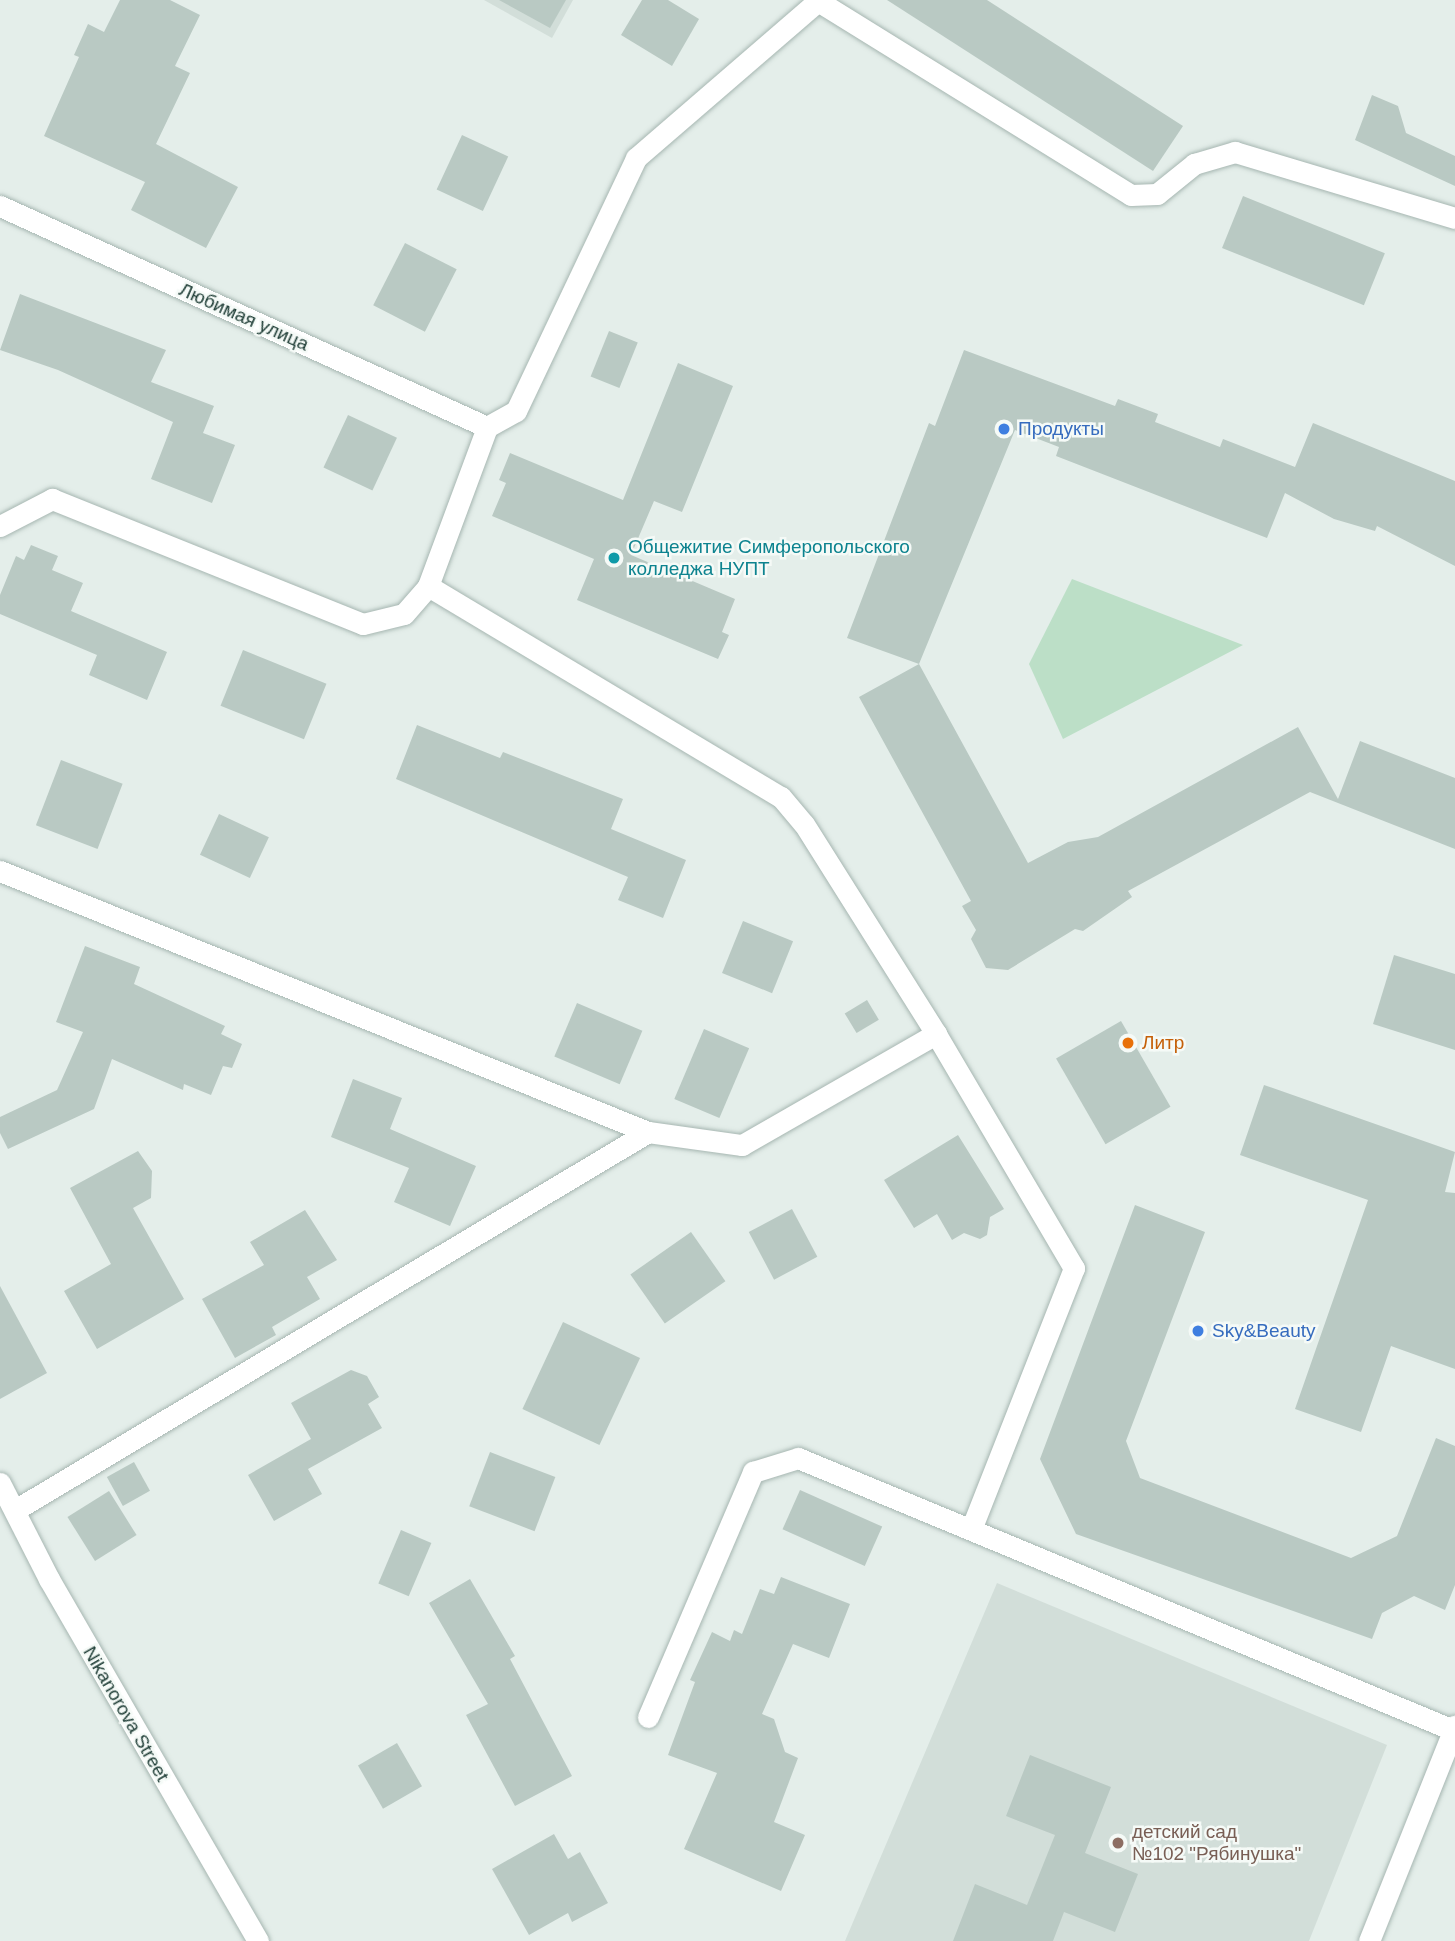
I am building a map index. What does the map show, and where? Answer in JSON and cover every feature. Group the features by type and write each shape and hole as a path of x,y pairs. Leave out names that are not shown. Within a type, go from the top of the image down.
{"street":[{"path":"0,526 52,499 363,624 404,614 428,586 487,428 516,411 636,158 818,1 1131,195 1157,194 1194,163 1234,152 1455,218"},
{"name":"Любимая улица","path":"0,206 487,428"},
{"path":"428,586 781,797 804,824 936,1034 1074,1268 972,1527"},
{"path":"0,871 648,1132 742,1145 936,1034"},
{"path":"15,1510 648,1132"},
{"path":"648,1717 753,1472 798,1458 972,1527 1454,1728 1369,1941"},
{"name":"Nikanorova Street","path":"0,1483 49,1579 258,1941"}],"shaded area":[{"path":"484,0 573,0 552,38"},
{"name":"детский сад №102 \"Рябинушка\"","path":"997,1583 1387,1745 1309,1941 845,1941"}],"green space":[{"path":"1072,579 1243,645 1063,739 1029,664"}],"building":[{"path":"120,0 170,0 200,15 175,66 190,73 156,144 238,187 206,248 131,210 145,182 44,136 79,57 74,55 88,24 104,32"},
{"path":"499,0 566,0 550,28"},
{"path":"642,0 668,0 699,19 672,66 621,35"},
{"path":"887,0 987,0 1183,126 1153,171"},
{"path":"1372,95 1398,106 1406,133 1455,156 1455,186 1355,140"},
{"path":"462,135 508,157 483,211 437,189"},
{"path":"1243,196 1385,253 1364,305 1222,248"},
{"path":"405,243 457,269 425,332 373,305"},
{"path":"20,294 166,350 151,382 214,406 203,433 235,445 212,503 151,479 173,422 58,370 0,350"},
{"path":"609,331 638,343 619,388 591,376"},
{"path":"964,350 1115,406 1118,399 1158,414 1155,422 1220,447 1223,439 1295,467 1313,423 1455,481 1455,566 1377,526 1375,531 1334,519 1285,493 1267,538 1056,456 1059,447 1015,430 919,664 847,638 929,423 935,426"},
{"name":"Общежитие Симферопольского колледжа НУПТ","path":"678,363 733,386 682,512 654,501 631,555 735,599 722,632 729,635 718,659 577,600 594,559 492,516 506,483 499,480 510,453 623,500"},
{"path":"348,415 397,438 372,490 323,468"},
{"path":"31,545 58,556 52,570 83,583 71,611 167,652 147,700 89,675 97,655 0,614 0,595 16,556 24,560"},
{"path":"243,650 326,684 304,739 221,706"},
{"path":"919,664 1028,863 1068,842 1098,837 1298,727 1338,799 1360,741 1455,778 1455,849 1310,792 1128,891 1132,897 1083,931 1075,929 1008,970 986,968 971,939 976,930 962,906 971,901 859,697"},
{"path":"417,725 500,758 503,752 623,799 611,829 686,860 663,918 618,900 628,877 396,779"},
{"path":"61,760 123,784 98,849 36,825"},
{"path":"219,814 269,837 250,878 200,855"},
{"path":"743,921 793,941 772,993 722,973"},
{"path":"85,946 140,967 134,984 225,1026 221,1034 242,1044 232,1068 223,1066 211,1095 184,1084 183,1090 112,1059 94,1109 8,1149 0,1133 0,1117 57,1090 83,1032 56,1022"},
{"path":"1394,955 1455,974 1455,1050 1373,1024"},
{"path":"867,1000 879,1020 857,1033 845,1013"},
{"path":"577,1003 642,1031 620,1084 554,1056"},
{"path":"1121,1021 1170,1107 1106,1144 1056,1058"},
{"path":"704,1029 749,1048 719,1118 674,1099"},
{"path":"353,1079 402,1098 390,1129 476,1166 450,1226 394,1202 409,1168 331,1137"},
{"path":"1264,1085 1455,1152 1445,1192 1455,1193 1455,1369 1391,1346 1361,1432 1295,1409 1368,1200 1240,1155"},
{"path":"958,1135 1004,1209 990,1217 987,1235 980,1239 964,1233 952,1240 937,1214 914,1228 884,1180"},
{"path":"138,1151 152,1171 151,1198 133,1208 184,1299 97,1349 64,1291 111,1264 70,1188"},
{"path":"1135,1205 1205,1232 1126,1441 1140,1478 1351,1558 1397,1536 1436,1438 1455,1446 1455,1585 1445,1610 1414,1596 1382,1613 1372,1639 1076,1534 1040,1459"},
{"path":"792,1209 817,1257 774,1280 749,1232"},
{"path":"305,1210 337,1260 307,1277 320,1299 272,1327 276,1335 235,1358 202,1299 264,1265 250,1242"},
{"path":"691,1232 725,1281 665,1324 630,1274"},
{"path":"0,1286 47,1373 0,1399"},
{"path":"563,1322 640,1358 599,1445 522,1409"},
{"path":"351,1370 367,1376 379,1397 368,1404 382,1428 308,1469 322,1494 274,1521 248,1475 311,1439 291,1403"},
{"path":"490,1452 555,1477 535,1531 469,1506"},
{"path":"134,1462 150,1491 123,1506 107,1477"},
{"path":"800,1490 882,1527 865,1566 783,1529"},
{"path":"109,1491 137,1535 95,1561 67,1517"},
{"path":"401,1530 431,1543 409,1596 378,1583"},
{"path":"781,1577 850,1604 829,1658 793,1644 762,1714 774,1719 785,1752 798,1758 774,1822 805,1835 781,1891 684,1849 717,1773 668,1755 695,1682 690,1680 712,1632 730,1641 734,1630 742,1634 760,1589 774,1594"},
{"path":"470,1579 515,1656 510,1659 572,1776 515,1806 466,1715 488,1704 429,1603"},
{"path":"397,1743 422,1786 383,1809 358,1766"},
{"path":"1030,1755 1111,1787 1085,1853 1138,1874 1115,1932 1064,1912 1053,1941 953,1941 975,1884 1027,1905 1055,1835 1006,1816"},
{"path":"554,1834 568,1859 580,1852 608,1903 572,1922 568,1913 529,1935 492,1869"}],"place":[{"name":"Продукты","path":"1004,429"},
{"name":"Общежитие Симферопольского колледжа НУПТ","path":"614,558"},
{"name":"Литр","path":"1128,1043"},
{"name":"Sky&Beauty","path":"1198,1331"},
{"name":"детский сад №102 \"Рябинушка\"","path":"1118,1843"}]}
